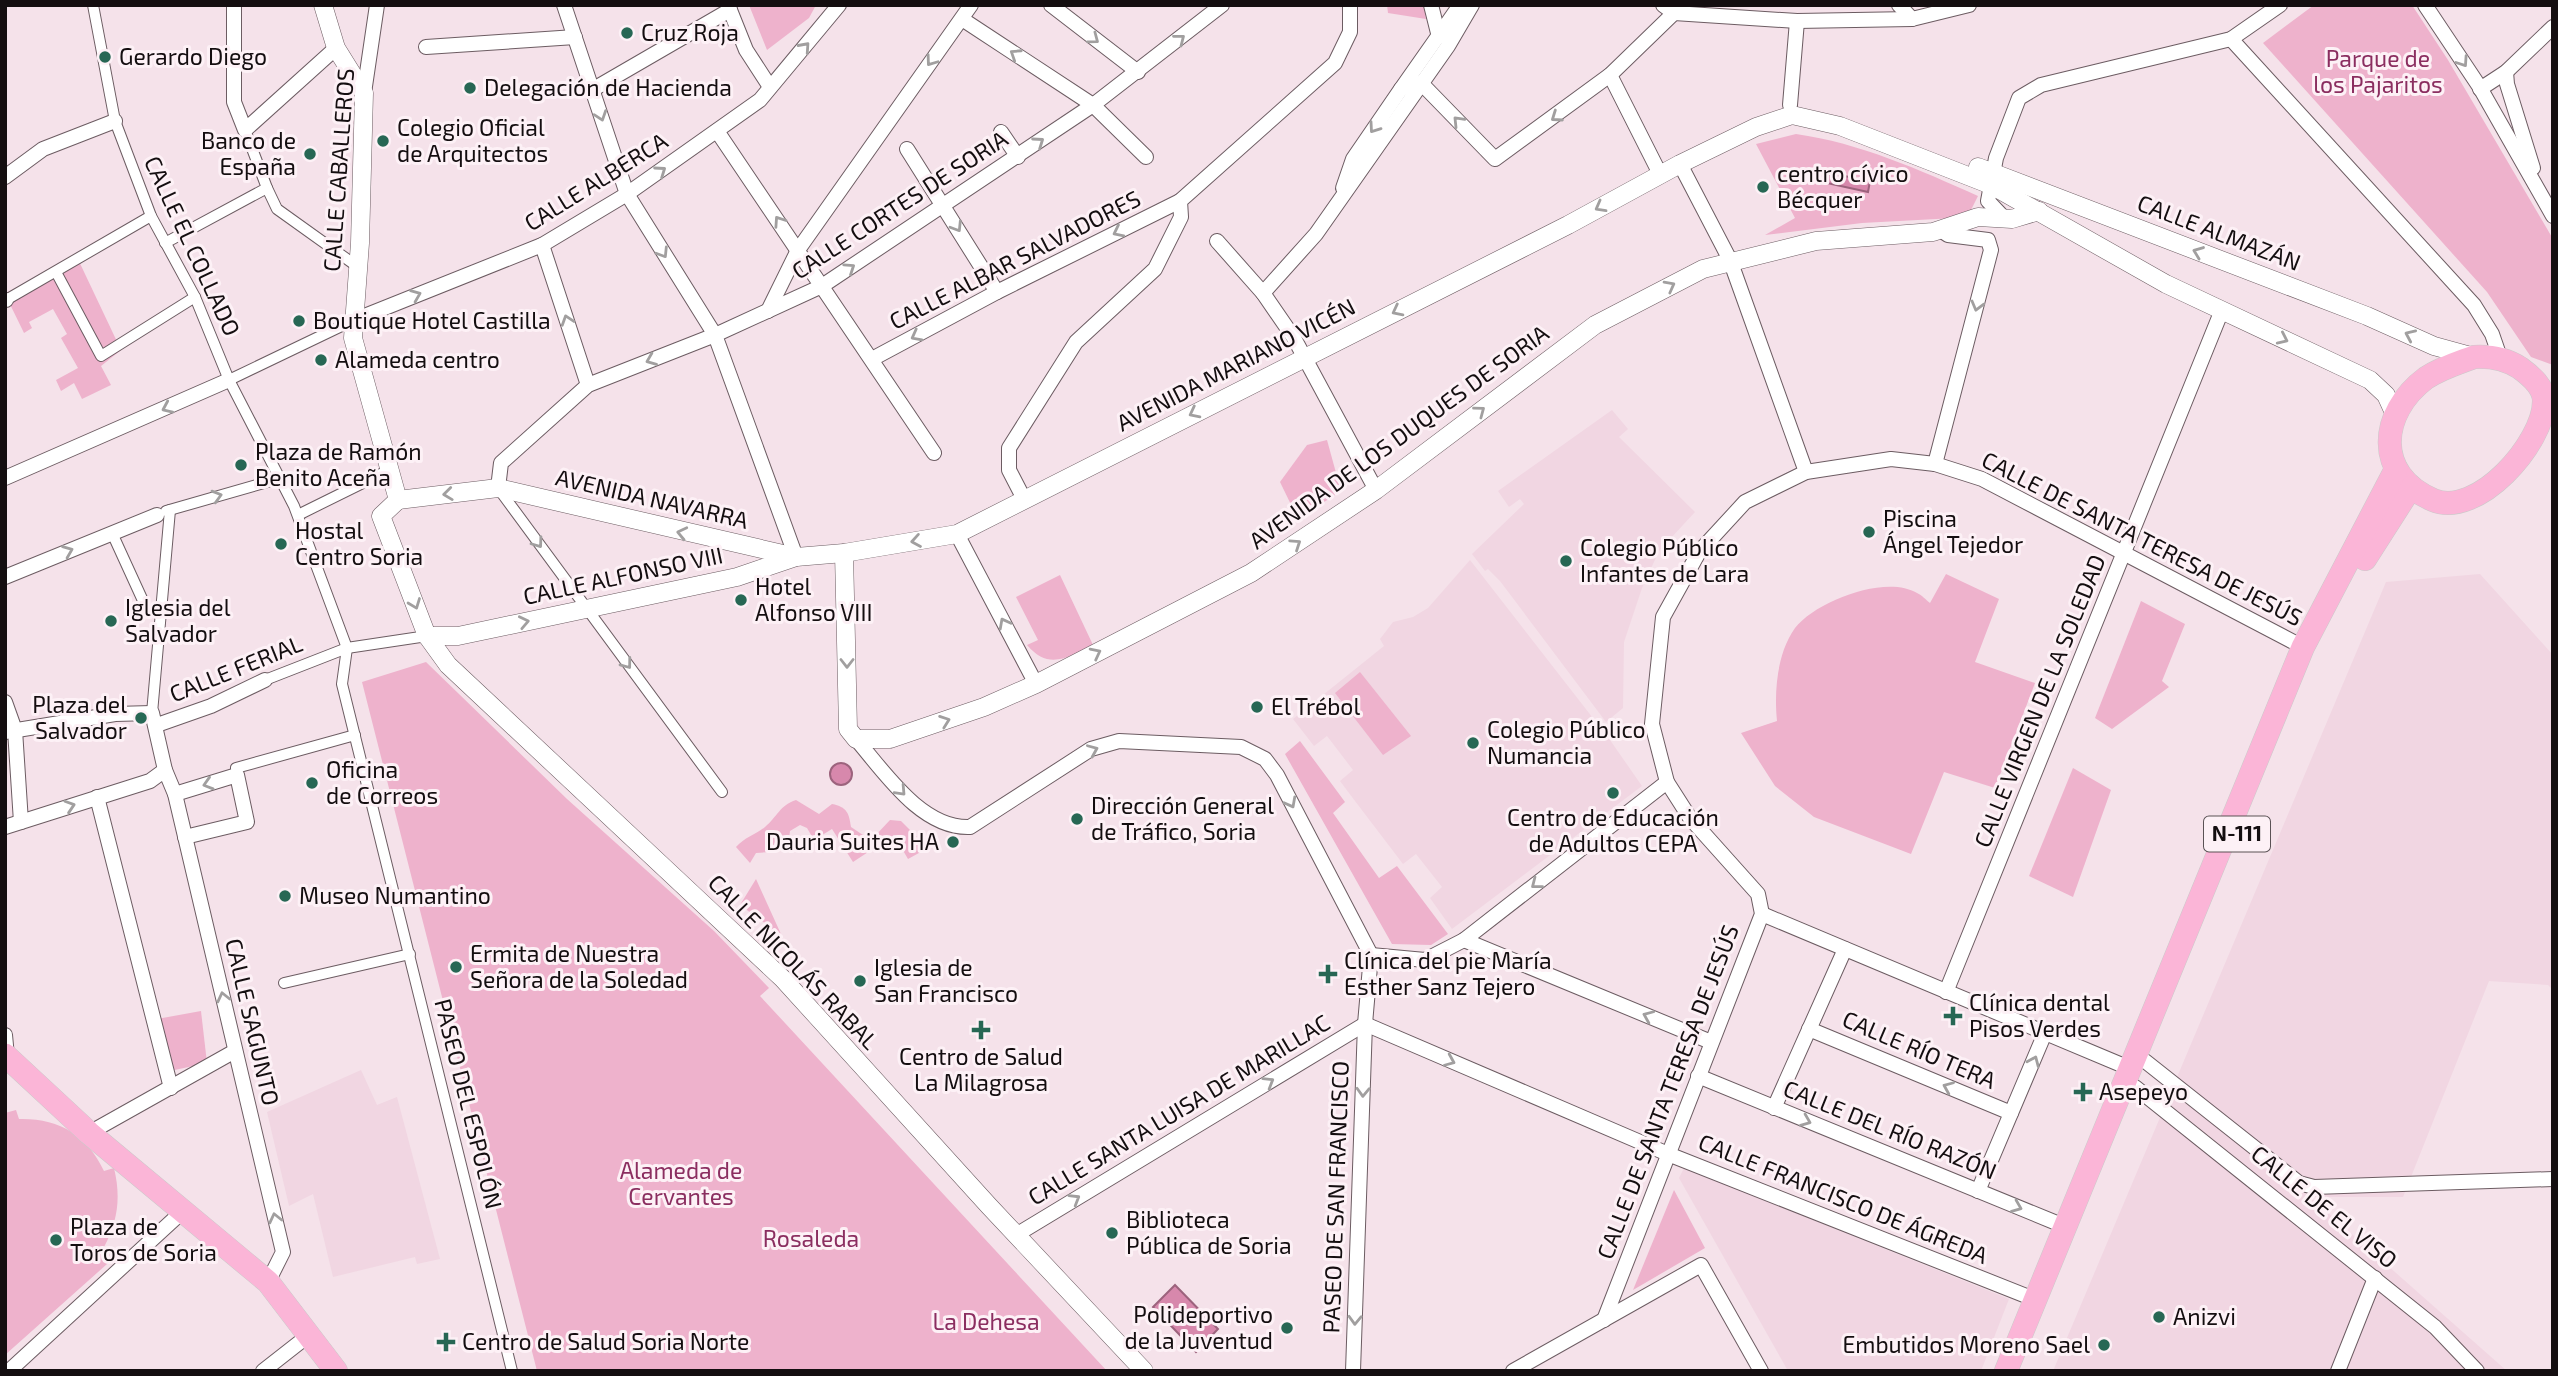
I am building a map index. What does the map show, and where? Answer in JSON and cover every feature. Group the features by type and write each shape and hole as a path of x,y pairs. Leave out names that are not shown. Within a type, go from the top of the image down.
{"main road":[{"path":"2487,358 2524,371 2546,387 2546,422 2512,466 2493,484 2473,497 2442,503 2404,478 2390,458 2388,442 2396,417 2409,393 2442,368 2487,358"},
{"path":"2006,1371 2064,1226 2137,1072 2303,647 2404,478"},
{"name":"N-111","path":"2022,1371 2137,1072 2352,568"},
{"path":"8,1058 89,1133 268,1282 336,1371"}],"street":[{"name":"CALLE EL COLLADO","path":"93,5 115,121 151,216 195,298 229,380 296,510 346,648"},
{"path":"234,5 234,102 267,188 277,209 358,267"},
{"path":"323,5 336,48 364,93"},
{"name":"CALLE CABALLEROS","path":"353,330 364,93 377,5"},
{"path":"564,5 627,194 715,335 796,557"},
{"name":"CALLE ALBERCA","path":"353,330 542,245 627,194 760,100 839,5"},
{"path":"768,311 798,250 971,5"},
{"path":"1051,5 1138,72"},
{"name":"CALLE CORTES DE SORIA","path":"498,488 501,463 588,385 715,335 822,286 1093,106 1222,5"},
{"name":"CALLE ALBAR SALVADORES","path":"872,359 998,292 1180,201 1335,63 1350,32 1350,5"},
{"path":"1431,5 1439,37"},
{"path":"1339,203 1353,159 1460,5"},
{"path":"1263,293 1316,234 1339,203 1470,13 1472,5"},
{"path":"1899,5 1912,19"},
{"path":"1422,83 1495,159 1611,75 1668,9 1797,22 1912,19 1969,5"},
{"path":"2005,219 1989,206 1992,179 2020,99 2041,85 2231,39 2280,5"},
{"path":"2425,5 2481,90 2553,216"},
{"path":"592,90 729,8 746,50 770,87"},
{"path":"962,19 1093,106 1146,157"},
{"path":"1797,22 1790,105 1840,117 1949,162"},
{"path":"2481,90 2506,78 2553,27"},
{"path":"426,47 575,37"},
{"path":"2231,39 2474,305 2487,325 2487,358"},
{"path":"244,130 336,48"},
{"path":"1611,75 1660,174"},
{"path":"2506,78 2543,198"},
{"path":"1401,89 1422,83"},
{"name":"AVENIDA MARIANO VICÉN","path":"1680,164 1724,132 1769,109 1790,105"},
{"name":"AVENIDA MARIANO VICÉN","path":"796,557 844,553 957,534 1756,127 1792,115 1840,126 1949,162"},
{"path":"7,172 43,149 115,121"},
{"path":"718,131 934,453"},
{"path":"1001,132 1018,157"},
{"path":"908,149 998,292"},
{"name":"CALLE ALMAZÁN","path":"1949,162 2357,312 2434,346 2487,358"},
{"path":"1680,164 1730,260 1806,472"},
{"name":"CALLE ALMAZÁN","path":"1992,179 2039,211 2166,284 2370,380 2386,395 2396,417"},
{"path":"165,243 267,188"},
{"path":"1024,499 1009,470 1009,448 1076,342 1155,269 1181,218 1180,201"},
{"name":"AVENIDA DE LOS DUQUES DE SORIA","path":"856,739 878,741 911,733 1036,684 1251,573 1376,490 1595,325 1703,269 1730,260 1816,241 1942,231 1984,216 2024,218 2039,211"},
{"path":"6,300 151,216"},
{"path":"1936,464 1990,258 1988,240 1948,235 1942,231"},
{"path":"1217,241 1263,293 1294,338 1376,490"},
{"path":"542,245 588,385"},
{"path":"55,272 101,356 195,298"},
{"name":"CALLE VIRGEN DE LA SOLEDAD","path":"1946,992 2222,310"},
{"path":"5,478 229,380 353,330 398,500"},
{"name":"CALLE DE SANTA TERESA DE JESÚS","path":"1604,1320 1762,914 1758,894 1690,818 1667,782 1652,724 1663,617 1699,552 1745,502 1806,472 1891,459 1936,464 1982,480 2303,647"},
{"path":"296,510 389,470"},
{"path":"5,577 163,512 278,479"},
{"path":"498,488 722,792"},
{"name":"AVENIDA NAVARRA","path":"398,500 498,488 796,557"},
{"name":"CALLE NICOLÁS RABAL","path":"398,500 381,516 427,636 448,665 783,979 1144,1371"},
{"path":"5,827 150,781 165,770 154,719 163,512"},
{"path":"112,533 144,603"},
{"path":"957,534 1036,684"},
{"path":"844,553 847,722 856,739 908,799 951,828 970,827 1091,749 1119,741 1241,747 1265,759 1277,775 1371,955 1425,960 1464,940 1667,782"},
{"name":"CALLE ALFONSO VIII","path":"427,636 457,636 586,610 737,577 796,557"},
{"name":"CALLE FERIAL","path":"10,731 115,714 154,719 211,706 346,648 427,636"},
{"path":"448,665 457,636"},
{"name":"PASEO DEL ESPOLÓN","path":"346,648 342,684 512,1371"},
{"path":"5,702 21,822"},
{"path":"185,837 247,821 236,768 355,735"},
{"name":"CALLE SAGUNTO","path":"165,770 175,794 283,1252 268,1282"},
{"path":"175,794 237,775"},
{"path":"97,797 171,1088"},
{"path":"1762,914 2137,1072 2299,1183 2314,1187 2553,1179"},
{"path":"1464,940 1711,1042"},
{"path":"1774,1108 1845,949"},
{"path":"284,983 410,954"},
{"name":"PASEO DE SAN FRANCISCO","path":"1353,1371 1365,1024 1371,955"},
{"name":"CALLE SANTA LUISA DE MARILLAC","path":"1016,1234 1365,1024"},
{"name":"CALLE FRANCISCO DE ÁGREDA","path":"1365,1024 1668,1154 2034,1299"},
{"name":"CALLE RÍO TERA","path":"1809,1029 2011,1114"},
{"path":"1978,1191 2045,1033"},
{"path":"89,1133 235,1051"},
{"name":"CALLE DE EL VISO","path":"2137,1072 2435,1327 2477,1371"},
{"name":"CALLE DEL RÍO RAZÓN","path":"1698,1076 2064,1226"},
{"path":"9,1371 183,1211"},
{"path":"1513,1371 1701,1265 1761,1371"},
{"path":"2338,1371 2375,1278"},
{"path":"263,1371 309,1335"}],"shaded area":[{"path":"1829,173 1870,181 1868,192 1827,183"},
{"name":"Colegio Público Infantes de Lara","path":"1612,410 1628,429 1619,437 1695,512 1659,551 1642,588 1624,642 1623,708 1606,722 1500,581 1488,569 1485,571 1472,554 1524,504 1520,499 1509,507 1498,491"},
{"name":"Colegio Público Numancia","path":"1470,560 1610,740 1642,786 1452,929 1430,898 1442,887 1416,854 1403,864 1355,801 1340,781 1353,770 1327,736 1314,746 1293,719 1384,646 1380,639 1393,622 1413,617 1428,608"},
{"path":"2480,574 2553,655 2553,990 2548,985 2489,981 2403,1197 2310,1197 2507,1371 2053,1371 2386,582"},
{"path":"841,763 849,766 852,774 849,782 841,785 833,782 830,774 833,766"},
{"path":"361,1070 377,1105 397,1097 440,1259 417,1264 415,1257 333,1277 313,1194 289,1206 267,1112"},
{"path":"1684,1168 2009,1299 1981,1371 1788,1371 1679,1178"},
{"path":"1175,1285 1218,1329 1196,1352 1153,1307"}],"green space":[{"path":"749,5 816,5 809,18 767,50"},
{"path":"1387,5 1424,5 1426,19 1388,13"},
{"name":"Parque de los Pajaritos","path":"2314,5 2412,5 2448,60 2553,239 2553,365 2531,357 2487,292 2263,43"},
{"path":"1796,134 1866,151 1912,167 1978,196 1970,212 1955,218 1862,223 1765,235 1795,218 1756,144"},
{"path":"76,255 121,350 101,366 111,385 82,399 74,383 61,391 56,380 78,368 61,338 67,334 53,309 29,322 32,328 24,333 5,294"},
{"path":"1327,440 1341,491 1298,519 1280,482 1307,445"},
{"path":"1946,574 1999,599 1975,662 2035,683 1995,788 1944,772 1911,854 1814,817 1775,786 1741,733 1777,721 1777,685 1784,649 1795,628 1805,618 1835,600 1870,589 1904,588 1919,594 1930,603"},
{"path":"1060,575 1093,645 1067,657 1051,660 1035,653 1027,645 1038,640 1016,597"},
{"path":"2141,601 2185,624 2162,681 2169,687 2112,729 2095,718"},
{"name":"Alameda de Cervantes","path":"426,662 567,799 714,931 769,988 760,996 1107,1371 537,1371 362,682"},
{"path":"1360,672 1411,736 1383,755 1335,693"},
{"path":"1300,741 1345,802 1333,813 1379,878 1397,866 1448,934 1431,945 1392,944 1285,754"},
{"path":"2073,768 2111,790 2073,897 2029,876"},
{"path":"796,800 819,814 832,804 841,807 848,814 851,827 863,835 874,837 890,820 901,821 928,848 908,859 894,835 853,862 832,829 814,840 807,828 800,825 790,831 789,839 775,842 770,852 756,853 750,863 736,847 765,827 782,808"},
{"path":"756,879 790,954 766,924 740,905"},
{"path":"201,1011 207,1063 170,1071 157,1019"},
{"name":"Plaza de Toros de Soria","path":"16,1110 19,1119 47,1122 70,1131 89,1148 104,1171 114,1168 117,1209 104,1247 116,1256 5,1355 5,1113"},
{"path":"1674,1190 1705,1248 1633,1290"}],"place":[{"name":"Cruz Roja","path":"627,33"},
{"name":"Gerardo Diego","path":"105,57"},
{"name":"Delegación de Hacienda","path":"470,88"},
{"name":"Colegio Oficial de Arquitectos","path":"383,141"},
{"name":"Banco de España","path":"310,154"},
{"name":"centro cívico Bécquer","path":"1763,187"},
{"name":"Boutique Hotel Castilla","path":"299,321"},
{"name":"Alameda centro","path":"321,360"},
{"name":"Plaza de Ramón Benito Aceña","path":"241,465"},
{"name":"Piscina Ángel Tejedor","path":"1869,532"},
{"name":"Hostal Centro Soria","path":"281,544"},
{"name":"Colegio Público Infantes de Lara","path":"1566,561"},
{"name":"Hotel Alfonso VIII","path":"741,600"},
{"name":"Iglesia del Salvador","path":"111,621"},
{"name":"El Trébol","path":"1257,707"},
{"name":"Plaza del Salvador","path":"141,718"},
{"name":"Colegio Público Numancia","path":"1473,743"},
{"name":"Oficina de Correos","path":"312,783"},
{"name":"Centro de Educación de Adultos CEPA","path":"1613,793"},
{"name":"Dirección General de Tráfico, Soria","path":"1077,819"},
{"name":"Dauria Suites HA","path":"953,842"},
{"name":"Museo Numantino","path":"285,896"},
{"name":"Ermita de Nuestra Señora de la Soledad","path":"456,967"},
{"name":"Clínica del pie María Esther Sanz Tejero","path":"1328,974"},
{"name":"Iglesia de San Francisco","path":"860,981"},
{"name":"Clínica dental Pisos Verdes","path":"1953,1016"},
{"name":"Centro de Salud La Milagrosa","path":"981,1030"},
{"name":"Asepeyo","path":"2083,1092"},
{"name":"Biblioteca Pública de Soria","path":"1112,1233"},
{"name":"Plaza de Toros de Soria","path":"56,1240"},
{"name":"Anizvi","path":"2159,1317"},
{"name":"Polideportivo de la Juventud","path":"1287,1328"},
{"name":"Centro de Salud Soria Norte","path":"446,1342"},
{"name":"Embutidos Moreno Sael","path":"2104,1345"}],"park label":[{"name":"Rosaleda","path":"811,1239"},
{"name":"La Dehesa","path":"986,1322"}]}
